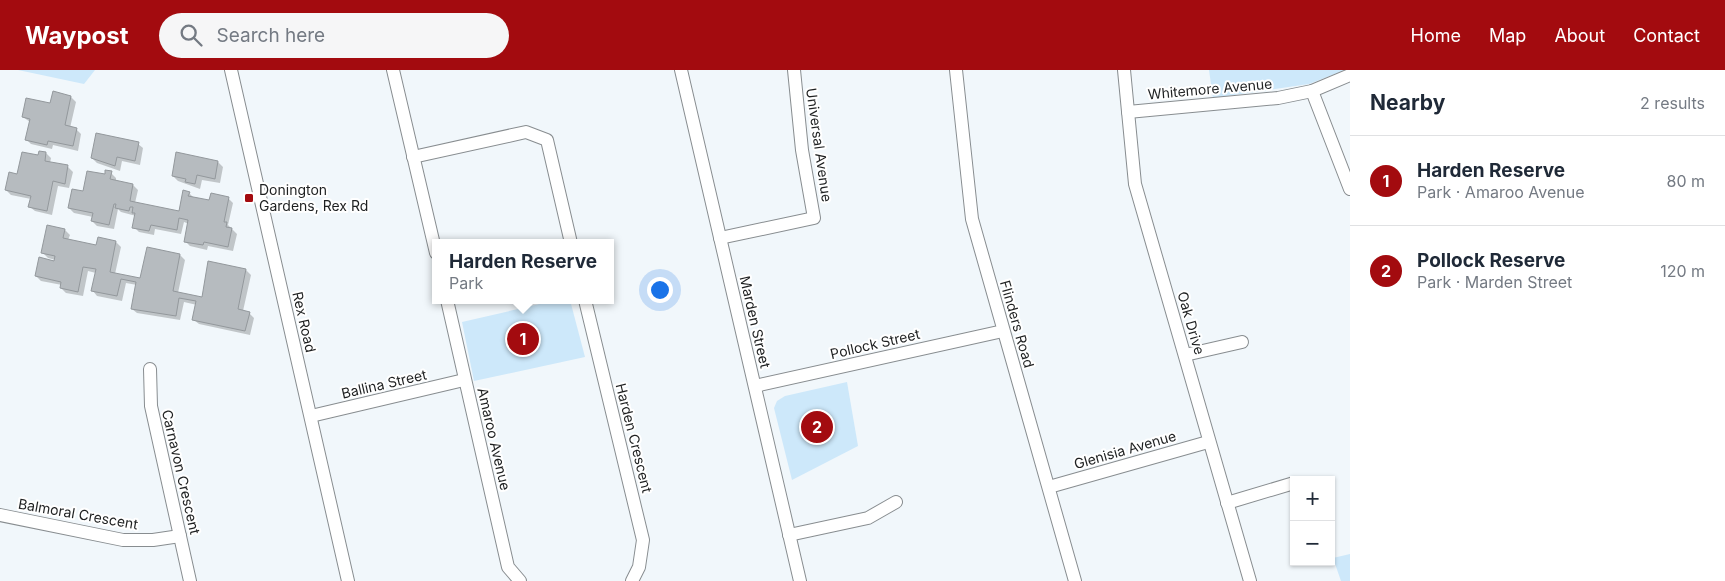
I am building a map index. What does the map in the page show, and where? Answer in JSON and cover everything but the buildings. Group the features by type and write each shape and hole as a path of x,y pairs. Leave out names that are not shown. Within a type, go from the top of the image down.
{"street":[{"name":"Rex Road","path":"231,70 348,581"},
{"path":"393,70 433,239"},
{"name":"Marden Street","path":"682,70 800,581"},
{"name":"Universal Avenue","path":"720,238 814,218 802,150 794,70"},
{"name":"Flinders Road","path":"956,70 972,218 1075,581"},
{"name":"Oak Drive","path":"1124,70 1135,184 1185,355 1208,442 1250,581"},
{"name":"Whitemore Avenue","path":"1128,112 1278,98 1312,91 1350,75"},
{"path":"1312,91 1350,189"},
{"path":"413,157 526,132 547,140 570,239"},
{"name":"Amaroo Avenue","path":"448,304 508,568 520,581"},
{"name":"Harden Crescent","path":"586,304 643,540 639,567 632,581"},
{"name":"Pollock Street","path":"754,386 1003,331"},
{"path":"1185,355 1242,342"},
{"name":"Carnavon Crescent","path":"150,369 151,406 190,581"},
{"name":"Ballina Street","path":"311,416 464,380"},
{"name":"Glenisia Avenue","path":"1049,487 1208,442"},
{"path":"1227,503 1290,484"},
{"path":"789,535 868,518 896,502"},
{"name":"Balmoral Crescent","path":"0,515 123,540 147,540 180,536"}],"shaded area":[{"path":"18,70 95,70 84,84"},
{"path":"1209,70 1345,70 1309,84 1213,98"},
{"path":"540,304 571,304 585,357 474,381 462,322"},
{"path":"847,382 858,446 792,480 774,408 777,401 785,396"},
{"path":"1350,554 1350,581 1341,581 1335,564 1335,558"}],"place":[{"name":"Donington Gardens, Rex Rd","path":"249,198"},
{"name":"Harden Reserve","path":"523,339"},
{"name":"Pollock Reserve","path":"817,427"}]}
